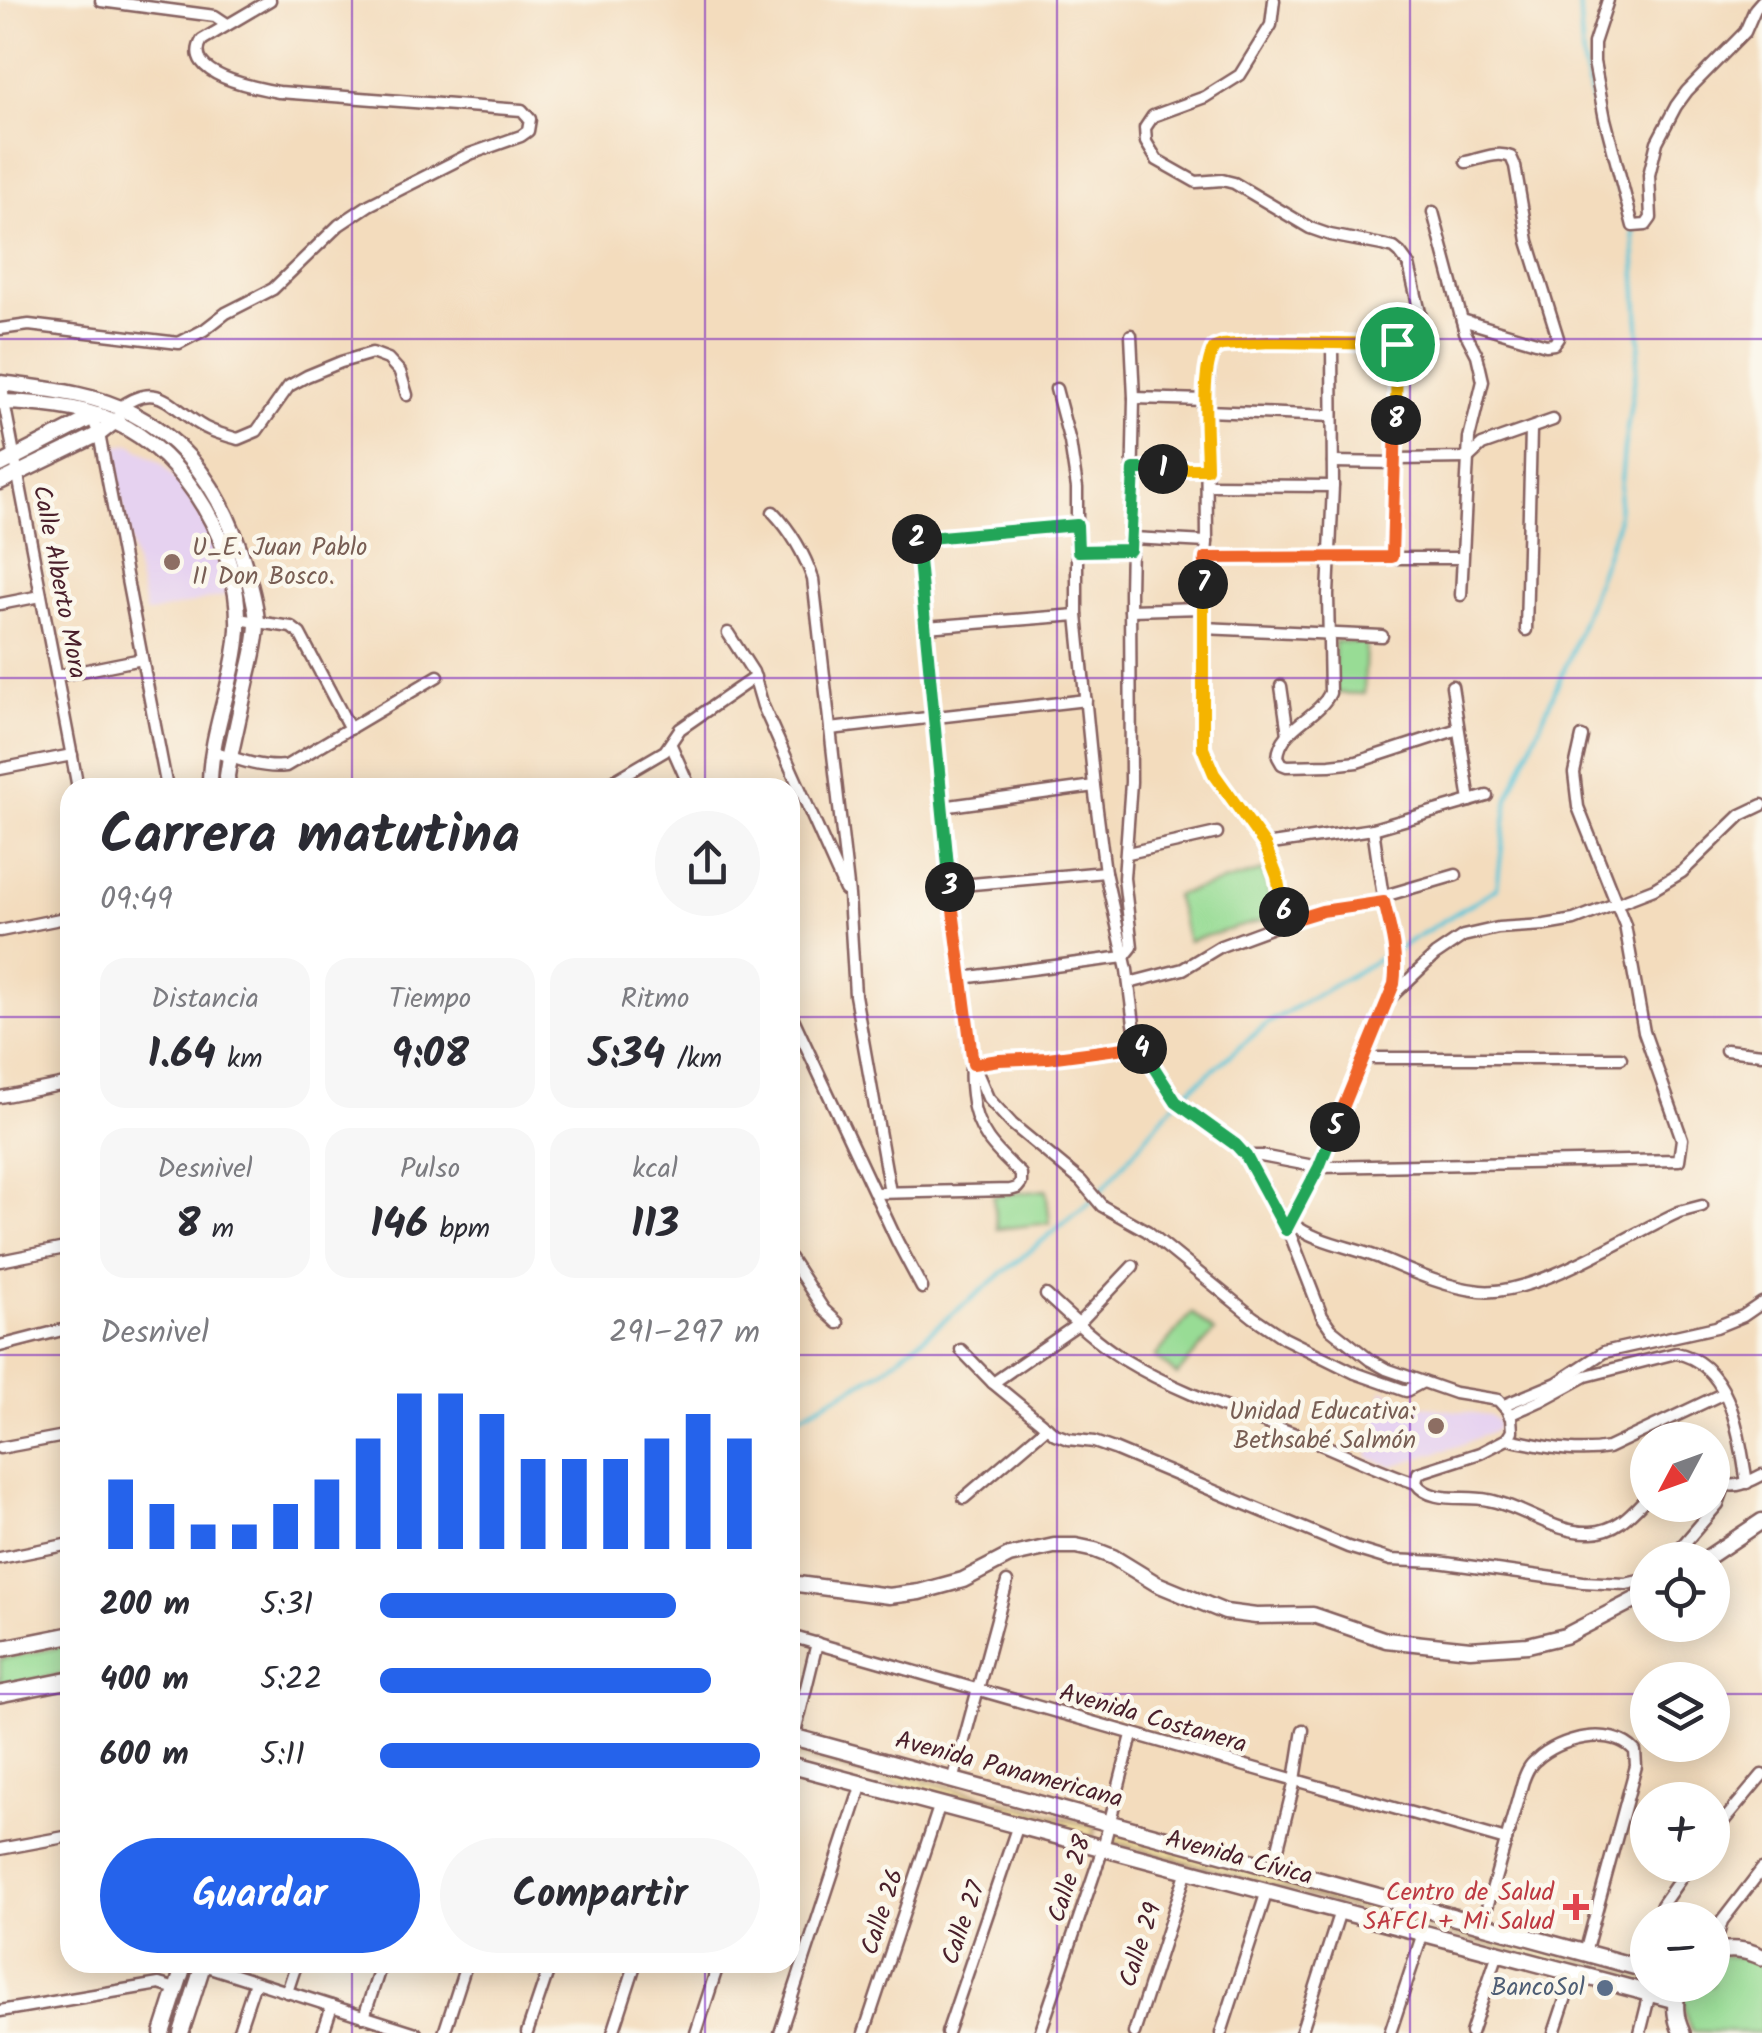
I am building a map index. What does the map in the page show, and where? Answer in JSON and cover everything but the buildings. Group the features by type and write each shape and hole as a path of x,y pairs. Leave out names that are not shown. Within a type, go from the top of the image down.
{"main road":[{"path":"0,1650 60,1637"},
{"path":"0,1694 60,1682"},
{"name":"Avenida Panamericana","path":"800,1738 1274,1868"},
{"name":"Avenida Cívica","path":"800,1768 1630,1988"},
{"name":"Avenida Cívica","path":"1274,1868 1630,1965"},
{"path":"1730,1950 1743,1950 1762,1958"},
{"path":"1677,2002 1682,2033"}],"street":[{"path":"0,329 29,325 179,344 273,288 339,225 369,205 470,154 521,136 531,126 522,110 279,92 244,85 204,66 198,53 202,40 270,0"},
{"path":"1274,0 1271,25 1240,75 1205,98 1152,116 1145,128 1146,142 1157,160 1196,182 1234,183 1310,228 1400,253 1409,264 1426,339 1419,345 1222,345 1214,348 1209,362 1202,608 1203,748 1214,774 1265,845 1277,876 1286,922"},
{"path":"1608,0 1594,43 1594,62 1633,226 1646,225 1651,218 1652,158 1676,106 1744,32 1762,1"},
{"path":"101,1 216,16 227,24"},
{"path":"1462,320 1546,345 1554,344 1558,338 1528,242 1515,166 1504,154 1466,162"},
{"path":"1433,212 1464,332 1477,355 1483,381 1471,427 1461,595"},
{"path":"962,978 1124,956 1132,947 1124,878 1131,782 1131,336"},
{"path":"1332,343 1330,693 1279,745 1278,757 1287,766 1357,762 1458,728"},
{"path":"1392,557 1397,344"},
{"path":"0,465 16,466 99,434 117,411 140,396 156,394 200,425 238,438 257,431 289,386 341,362 372,353 388,360 400,372 407,395"},
{"path":"1,383 58,392 117,411 166,436 187,456 218,498 241,551 257,620 226,778"},
{"name":"Calle Alberto Mora","path":"1,383 76,778"},
{"path":"1056,389 1077,488 1077,616 1094,786 1106,872 1140,1046 1176,1102 1246,1156 1289,1226 1322,1316 1331,1329 1386,1369 1455,1393 1490,1397 1507,1410 1512,1430 1507,1439 1480,1453 1422,1472 1416,1477 1422,1492 1486,1499 1561,1529 1590,1532 1610,1528 1630,1516"},
{"path":"1134,398 1332,416"},
{"path":"2,402 62,407 94,416"},
{"path":"0,482 16,466 94,416 117,411"},
{"path":"117,411 168,460 202,504 222,542 232,576 238,619 236,651 211,778"},
{"path":"94,416 165,778"},
{"path":"1333,462 1468,458 1482,445 1553,420"},
{"path":"1526,630 1531,430"},
{"path":"1134,469 1207,469"},
{"path":"1208,485 1333,486"},
{"path":"773,512 804,553 813,579 848,895 855,995 890,1192"},
{"path":"1077,525 918,534 950,886 973,1064 988,1098 1012,1124 1068,1168 1102,1206 1146,1231 1252,1317 1284,1338 1382,1384 1406,1391 1420,1383"},
{"path":"1132,538 1206,542"},
{"path":"1078,551 1130,550"},
{"path":"1205,558 1462,558"},
{"path":"0,604 42,596"},
{"path":"1130,610 1202,608"},
{"path":"926,627 1077,616"},
{"path":"238,619 291,627 300,634 350,729"},
{"path":"1202,628 1382,636"},
{"path":"728,632 755,676 763,706 795,778"},
{"path":"56,676 142,659"},
{"path":"214,751 276,767 286,766 438,676"},
{"path":"619,778 665,750 680,729 755,676"},
{"path":"1281,686 1288,734"},
{"path":"1452,686 1470,801"},
{"path":"830,729 1086,700"},
{"path":"1246,1156 1319,1167 1680,1160 1682,1138 1644,1032 1625,925 1578,807 1574,773 1582,737"},
{"path":"671,744 686,778"},
{"path":"0,769 72,755"},
{"path":"942,807 1094,786"},
{"path":"800,790 848,895"},
{"path":"1265,845 1373,829 1487,796"},
{"path":"1389,996 1463,936 1574,920 1654,888 1682,872 1741,815 1762,805"},
{"path":"1289,1226 1319,1167 1389,996 1396,965 1373,829"},
{"path":"1128,853 1217,832"},
{"path":"950,886 1106,872"},
{"path":"1129,983 1183,969 1220,946 1286,922 1384,899 1456,874"},
{"path":"0,931 60,919"},
{"path":"800,1033 922,1288"},
{"path":"875,1192 1010,1190 1021,1184 1021,1174 978,1125 970,1076 973,1064 1140,1046"},
{"path":"1726,1050 1762,1054"},
{"path":"1363,1058 1621,1058"},
{"path":"0,1097 60,1085"},
{"path":"1289,1226 1435,1280 1482,1291 1500,1291 1548,1276 1679,1212 1702,1206"},
{"path":"0,1261 60,1250"},
{"path":"993,1383 1078,1324 1132,1266"},
{"path":"800,1273 824,1310 838,1322"},
{"path":"1046,1295 1121,1357 1186,1390 1378,1471 1416,1483"},
{"path":"1507,1410 1604,1352 1716,1327 1744,1316 1762,1303"},
{"path":"0,1346 60,1331"},
{"path":"960,1350 993,1383 1068,1439 1114,1449 1348,1547 1391,1560 1438,1562 1583,1582 1630,1583"},
{"path":"1507,1410 1540,1402 1586,1376 1676,1353 1690,1357 1703,1365 1724,1393 1736,1424 1748,1482"},
{"path":"1507,1439 1579,1451 1608,1448 1724,1393"},
{"path":"964,1498 1047,1427"},
{"path":"0,1448 60,1436"},
{"path":"1730,1486 1762,1476"},
{"path":"1730,1543 1762,1521"},
{"path":"1685,1542 1703,1522"},
{"path":"0,1558 60,1546"},
{"path":"800,1584 889,1596 938,1588 1030,1550 1076,1546 1113,1557 1157,1584 1226,1612 1313,1616 1386,1640 1470,1649 1528,1646 1565,1636 1630,1603"},
{"path":"952,1781 1007,1582"},
{"name":"Avenida Costanera","path":"800,1639 1506,1840"},
{"path":"800,1705 816,1643"},
{"path":"1274,1868 1303,1730"},
{"name":"Calle 28","path":"1040,2033 1102,1848 1132,1735"},
{"path":"1482,1925 1526,1774 1535,1760 1571,1741 1592,1736 1624,1741 1635,1751 1636,1766 1585,1953"},
{"path":"1730,1813 1762,1775"},
{"path":"800,1972 862,1784"},
{"name":"Calle 26","path":"864,2033 940,1804"},
{"name":"Calle 27","path":"947,2033 1018,1825"},
{"path":"0,1849 60,1838"},
{"path":"1730,1911 1762,1869"},
{"name":"Calle 29","path":"1134,2033 1186,1870"},
{"path":"1221,2033 1267,1891"},
{"path":"1302,2033 1340,1911"},
{"path":"1390,2033 1423,1932"},
{"path":"1471,2033 1498,1953"},
{"path":"162,2033 181,1973"},
{"path":"181,2033 197,1973"},
{"path":"229,1973 411,2032"},
{"path":"287,1992 293,1973"},
{"path":"364,2017 378,1973"},
{"path":"444,2033 463,1973"},
{"path":"527,2033 546,1973"},
{"path":"613,2033 632,1973"},
{"path":"696,2033 715,1973"},
{"path":"780,2033 800,1973"},
{"path":"1554,2033 1574,1973"},
{"path":"238,2033 255,1982"},
{"path":"0,2011 159,1984 176,1989"},
{"path":"1640,2033 1648,2002"},
{"path":"323,2033 332,2006"}],"shaded area":[{"path":"131,444 161,463 186,492 217,541 227,595 146,614 110,447"},
{"name":"Unidad Educativa: Bethsabé Salmón","path":"1383,1390 1434,1408 1490,1415 1498,1422 1496,1430 1392,1466 1368,1457"}],"green space":[{"path":"1335,641 1366,643 1364,694 1333,693"},
{"path":"1263,871 1276,917 1188,941 1175,895"},
{"path":"1046,1190 1050,1223 997,1229 993,1196"},
{"path":"1192,1313 1214,1332 1177,1375 1155,1357"},
{"path":"60,1647 60,1675 0,1687 0,1659"},
{"path":"1730,1956 1752,1958 1762,1965 1762,2033 1691,2031 1684,2002 1730,2002"}],"sand":[{"path":"800,1746 1096,1827 1093,1838 800,1758"},
{"path":"1115,1832 1630,1973 1630,1985 1113,1842"}],"waterway":[{"path":"1579,0 1583,63 1604,153 1619,191"},
{"path":"1397,949 1497,888 1508,798 1570,656 1617,524 1640,343 1633,228"},
{"path":"800,1416 881,1372 1095,1198 1176,1101 1268,1023 1386,955"}],"place":[{"name":"U_E. Juan Pablo II Don Bosco.","path":"172,562"},
{"name":"Unidad Educativa: Bethsabé Salmón","path":"1436,1426"},
{"name":"Centro de Salud SAFCI + Mi Salud","path":"1576,1907"},
{"name":"BancoSol","path":"1605,1988"}],"route":[{"path":"1270,342 1397,344 1392,557 1205,558 1203,748 1214,774 1265,845 1277,876 1286,922 1322,911 1384,902 1394,944 1394,984 1319,1167 1286,1230 1246,1156 1176,1102 1140,1046 973,1064 950,886 917,540 1077,525 1078,551 1130,550 1134,469 1207,469 1206,400 1214,348 1270,342"}]}
